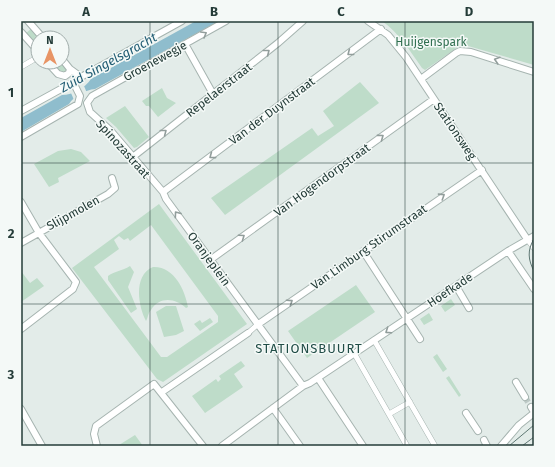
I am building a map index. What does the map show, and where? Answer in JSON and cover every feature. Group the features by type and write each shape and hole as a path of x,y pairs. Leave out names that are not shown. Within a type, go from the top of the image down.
{"street":[{"path":"28,21 36,30"},
{"path":"70,69 81,77 182,21"},
{"name":"Groenewegje","path":"87,103 92,96 226,21"},
{"name":"Repelaerstraat","path":"134,156 278,43 303,21"},
{"name":"Stationsweg","path":"368,21 381,29 392,40 421,79 526,239 534,248"},
{"name":"Van der Duynstraat","path":"163,192 381,29"},
{"path":"21,32 30,42"},
{"path":"185,44 213,94"},
{"path":"421,79 460,51 470,52 534,72"},
{"path":"21,67 30,62"},
{"path":"55,70 60,75 67,75 70,70"},
{"path":"21,111 70,84 77,89 80,96 78,104 21,137"},
{"name":"Van Hogendorpstraat","path":"210,260 434,99"},
{"name":"Spinozastraat","path":"87,103 90,112 111,131 134,156 159,190 163,192"},
{"name":"Van Limburg Stirumstraat","path":"257,324 482,170"},
{"name":"Slijpmolen","path":"21,243 108,194 115,188 112,178"},
{"name":"Oranjeplein","path":"163,192 166,199 302,386"},
{"path":"21,202 38,233 76,284 73,289 21,329"},
{"name":"Hoefkade","path":"222,446 302,386 318,378 526,239 534,236"},
{"path":"363,251 420,339"},
{"path":"508,251 534,289"},
{"path":"456,286 469,308"},
{"path":"162,392 248,333 257,324"},
{"path":"374,340 435,446"},
{"path":"354,353 407,446"},
{"path":"318,378 363,446"},
{"path":"516,382 525,397"},
{"path":"97,446 94,434 96,426 154,384 162,392 203,446"},
{"path":"389,414 410,402"},
{"path":"273,408 300,446"},
{"path":"21,409 42,446"},
{"path":"501,446 533,411"},
{"path":"466,412 478,431"}],"green space":[{"name":"Huijgenspark","path":"382,21 534,21 534,65 468,46 458,47 425,70 399,37"},
{"path":"33,27 36,30 30,30 30,42 24,35"},
{"path":"57,70 69,70 65,76"},
{"path":"360,82 379,103 225,215 211,198 312,128 318,136 334,126 323,111"},
{"path":"162,88 167,98 176,103 158,117 149,106 146,106 142,101"},
{"path":"125,106 149,137 134,148 106,118"},
{"path":"71,149 81,152 90,161 58,178 59,182 49,187 34,164 58,151"},
{"path":"159,204 247,324 163,382 157,379 72,268","holes":["151,225 218,316 218,322 167,357 161,357 94,267 119,249 114,240 119,236 124,240 128,238 130,241"]},
{"path":"130,266 134,272 128,287 137,309 131,313 108,280 108,276"},
{"path":"153,267 167,270 173,275 184,293 188,307 186,308 177,302 168,300 158,302 154,305 146,321 139,299 139,291 142,277"},
{"path":"21,271 30,283 37,278 44,286 21,302"},
{"path":"356,285 375,312 307,358 288,331"},
{"path":"451,299 455,305 445,312 441,306"},
{"path":"166,306 176,306 184,331 176,335 164,337 156,312"},
{"path":"429,313 433,320 424,325 420,319"},
{"path":"210,318 213,322 200,331 194,324 200,320 202,323"},
{"path":"437,354 447,369 443,372 433,357"},
{"path":"241,361 245,366 234,374 243,387 205,413 192,396 216,379 218,382 221,379 219,376"},
{"path":"449,376 461,395 459,397 446,378"},
{"path":"135,435 143,446 119,446 119,445"}],"water":[{"path":"196,21 219,21 95,89 80,94 69,104 21,132 21,118 62,95 70,94 78,90 91,79"}],"pier":[{"path":"84,86 87,93 74,100 71,93"}],"tunnel":[{"path":"525,397 531,407"}],"tram line":[{"path":"534,239 529,251 530,263 534,271"},
{"path":"509,446 534,425"},
{"path":"522,446 534,437"}],"district":[{"name":"STATIONSBUURT","path":"309,348"}],"water label":[{"name":"Zuid Singelsgracht","path":"108,62"}]}
